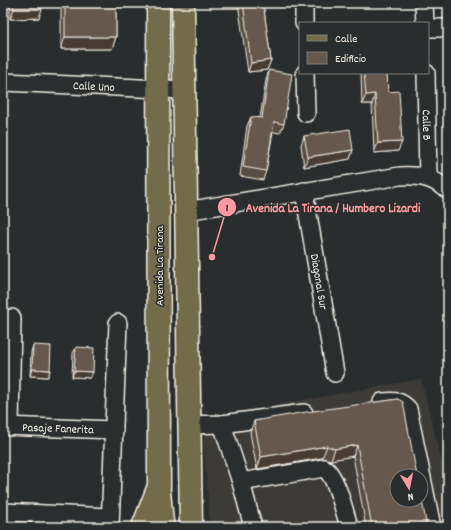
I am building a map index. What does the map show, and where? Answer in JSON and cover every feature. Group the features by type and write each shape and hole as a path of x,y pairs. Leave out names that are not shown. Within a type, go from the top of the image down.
{"highway":[{"name":"Avenida La Tirana","path":"143,527 159,486 160,89 158,3"},
{"path":"183,3 191,527"}],"main road":[{"path":"159,486 163,527"}],"street":[{"path":"304,3 304,22"},
{"path":"424,3 425,22"},
{"path":"429,28 448,28"},
{"path":"305,74 306,113"},
{"name":"Calle B","path":"426,74 428,177"},
{"name":"Calle Uno","path":"3,82 185,90"},
{"path":"186,211 400,176 419,175 428,177 448,190"},
{"name":"Diagonal Sur","path":"304,191 335,373"},
{"path":"6,427 12,318"},
{"path":"6,517 110,522 118,323"},
{"path":"363,405 394,401 402,403 408,409 432,527"},
{"path":"189,425 222,424 324,410"},
{"path":"222,424 241,482 253,527"},
{"name":"Pasaje Fanerita","path":"6,427 114,430"},
{"path":"241,482 324,468 329,473 338,493 349,527"}],"shaded area":[{"path":"421,379 448,486 448,527 210,527 202,418"}],"building":[{"path":"13,3 42,3 42,9 14,9"},
{"path":"65,3 116,3 116,37 65,37"},
{"path":"243,3 263,3 271,60 251,63"},
{"path":"269,70 292,74 284,124 274,122 266,171 243,167 251,117 262,118"},
{"path":"364,74 387,74 388,92 399,91 402,142 378,143 375,94 366,95"},
{"path":"350,129 353,150 308,157 304,136"},
{"path":"3,309 4,309 3,348"},
{"path":"33,345 51,346 50,370 32,369"},
{"path":"76,347 94,348 93,372 74,371"},
{"path":"398,399 403,402 415,468 389,468 389,508 423,508 427,527 372,527 357,445 335,449 327,446 261,457 254,421"}],"place":[{"name":"Avenida La Tirana / Humbero Lizardi","path":"212,257"}]}
